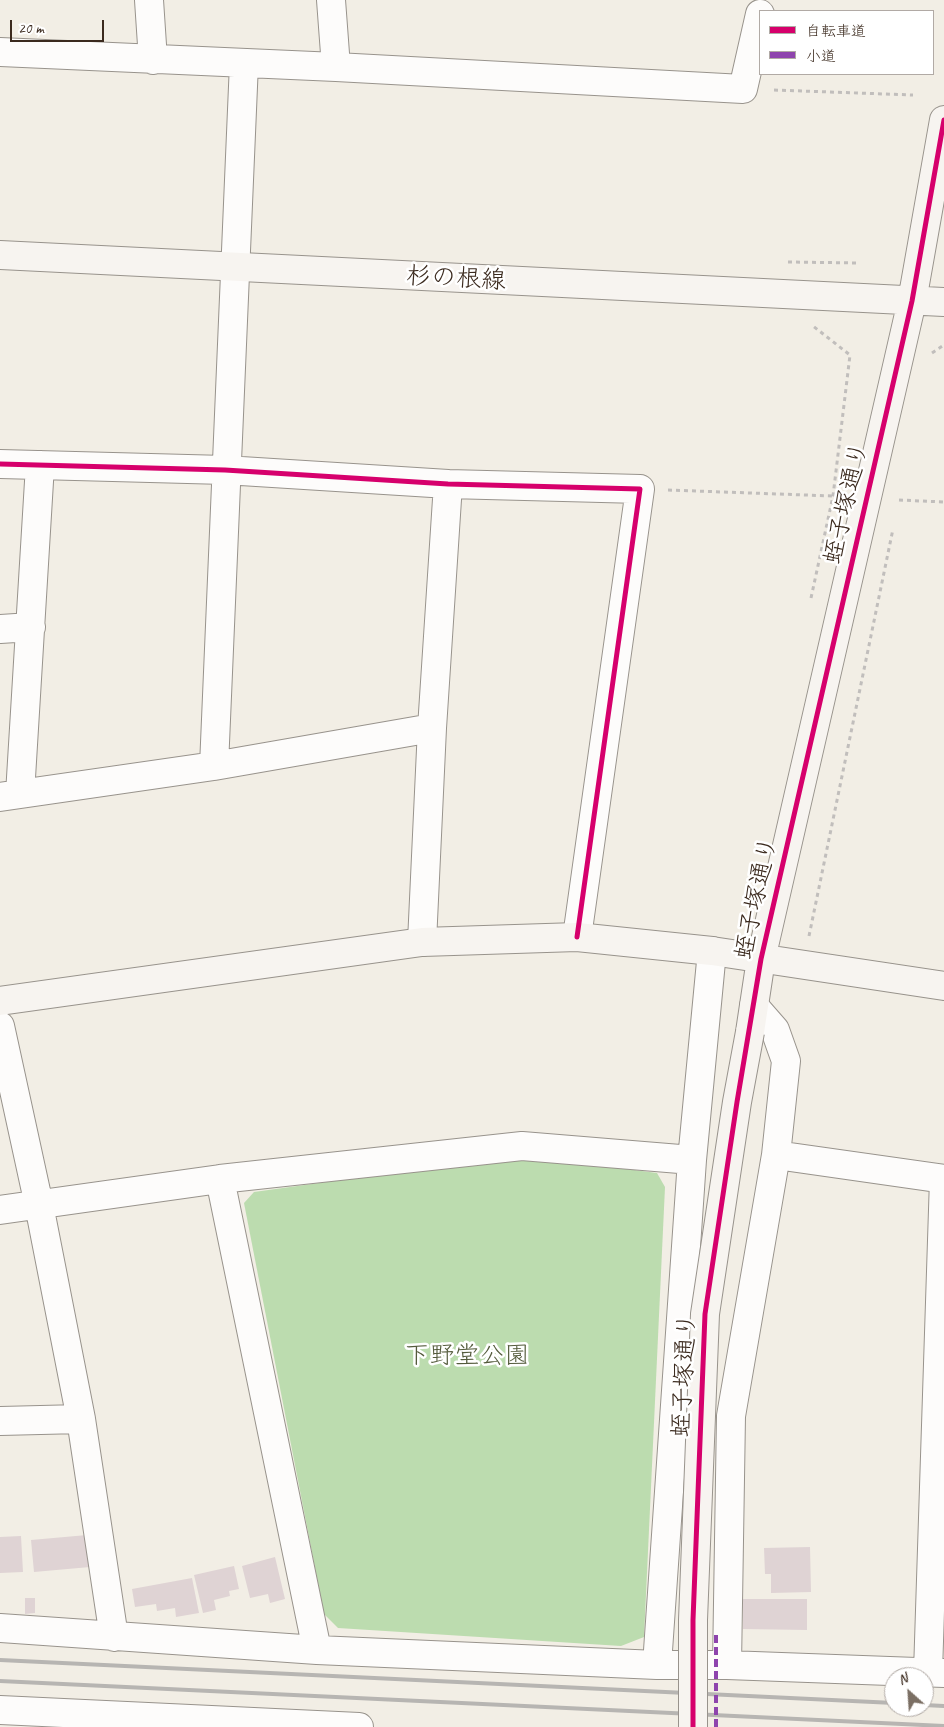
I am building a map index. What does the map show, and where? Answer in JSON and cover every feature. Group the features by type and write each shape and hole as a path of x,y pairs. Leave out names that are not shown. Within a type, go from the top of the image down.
{"street":[{"path":"149,0 153,60"},
{"path":"332,0 336,67"},
{"path":"0,52 336,67 743,89 759,21"},
{"path":"214,766 225,470 236,268 244,63"},
{"name":"蛭子塚通り","path":"693,1727 693,1620 705,1314 737,1102 761,959 912,301 944,120"},
{"name":"杉の根線","path":"0,255 944,302"},
{"path":"0,464 225,470 448,484 640,490 577,937"},
{"path":"40,465 30,627 10,796 214,766 432,728"},
{"path":"422,942 432,728 448,484"},
{"path":"0,630 30,627"},
{"path":"0,1001 422,942 577,937 712,951 944,986"},
{"path":"657,1665 692,1160 712,951"},
{"path":"728,1665 731,1416 776,1154 786,1061 775,1030 752,1019"},
{"path":"0,1026 39,1205 81,1418 114,1637"},
{"path":"0,1210 220,1179 522,1146 692,1160"},
{"path":"0,1628 317,1650 657,1665 728,1665 936,1672 944,1179 776,1154"},
{"path":"220,1179 317,1650"},
{"path":"0,1421 81,1418"},
{"path":"0,1710 359,1727"}],"path":[{"path":"743,89 913,95"},
{"path":"928,355 944,345"},
{"path":"810,601 833,496 850,355"},
{"path":"640,490 833,496"},
{"path":"897,509 899,500 944,502"},
{"path":"809,936 893,528"}],"green space":[{"name":"下野堂公園","path":"521,1155 657,1173 665,1187 644,1637 621,1646 338,1628 324,1614 244,1203 254,1192"}],"building":[{"path":"87,1535 90,1567 34,1572 31,1540"},
{"path":"21,1536 23,1572 0,1573 0,1537"},
{"path":"810,1547 811,1592 771,1593 771,1574 765,1574 764,1548"},
{"path":"275,1557 285,1599 270,1603 268,1594 250,1598 242,1566"},
{"path":"234,1566 239,1589 229,1591 230,1596 214,1600 216,1610 203,1613 194,1575"},
{"path":"192,1578 199,1613 176,1617 175,1608 157,1611 156,1604 135,1607 132,1589"},
{"path":"25,1598 35,1598 35,1613 25,1614"},
{"path":"743,1599 807,1599 807,1630 743,1629"}],"railway":[{"path":"0,1660 884,1703"},
{"path":"0,1681 944,1726"},
{"path":"934,1706 944,1706"}],"marked path":[{"path":"716,1632 716,1727"}],"cycle path":[{"path":"693,1727 693,1620 705,1314 737,1102 761,959 912,301 944,120"},
{"path":"0,464 225,470 448,484 640,489 577,937"}]}
